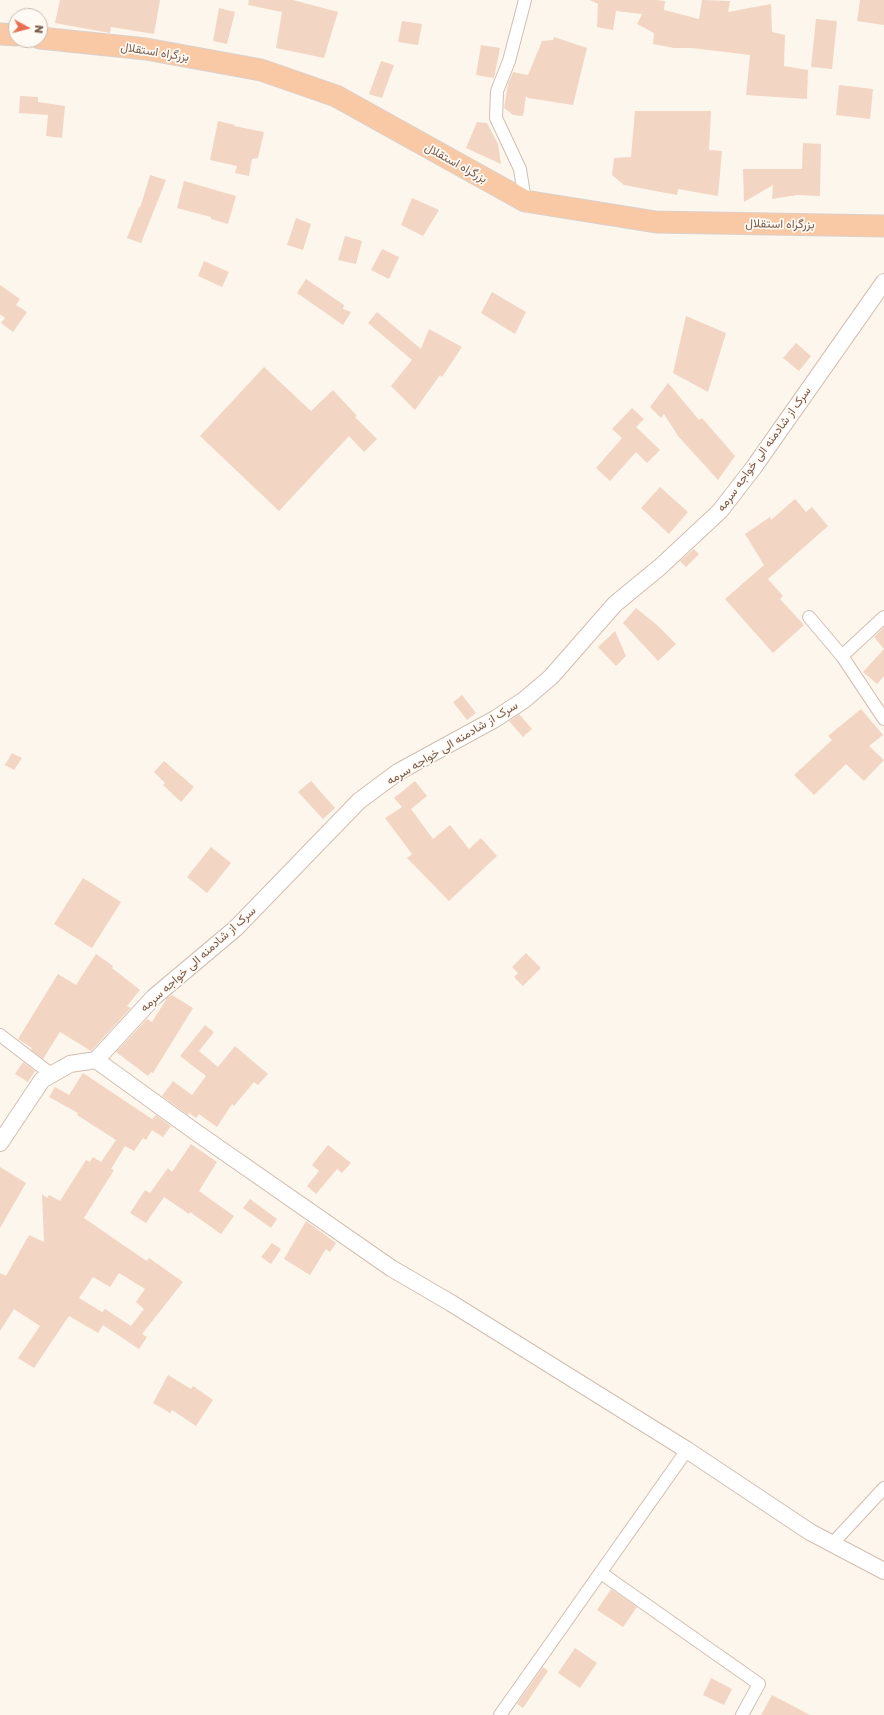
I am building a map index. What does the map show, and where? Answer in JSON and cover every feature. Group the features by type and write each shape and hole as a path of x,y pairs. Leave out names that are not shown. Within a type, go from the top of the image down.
{"highway":[{"name":"بزرگراه استقلال","path":"48,39 146,49 261,70 336,96 524,201 656,222 884,226"}],"street":[{"path":"524,201 520,169 496,118 497,92 509,61 525,0"},
{"name":"سرک از شادمنه الی خواجه سرمه","path":"96,1060 154,997 236,928 359,802 398,772 495,719 524,700 551,677 615,604 660,567 720,511 754,466 884,282"},
{"path":"809,617 842,656 884,719"},
{"path":"842,656 884,617"},
{"path":"0,1035 51,1074"},
{"path":"0,1143 42,1080 70,1064 96,1060 197,1133 391,1268 451,1303 687,1450 810,1532 884,1571"},
{"path":"500,1715 687,1450"},
{"path":"832,1544 884,1488"},
{"path":"600,1573 759,1684 742,1715"}],"building":[{"path":"60,0 160,0 154,34 111,27 110,33 55,23"},
{"path":"249,0 293,0 338,12 324,58 276,48 282,12 248,5"},
{"path":"590,0 665,1 664,10 699,19 702,0 730,1 728,12 771,4 772,32 785,35 784,66 808,70 807,99 746,95 750,55 692,48 674,48 653,44 654,33 637,24 642,14 616,11 613,30 597,27 598,4"},
{"path":"860,0 884,0 884,25 857,21"},
{"path":"219,8 235,12 227,44 213,41"},
{"path":"816,19 837,21 832,69 811,67"},
{"path":"402,21 422,24 418,45 398,42"},
{"path":"554,37 587,48 573,105 528,98 526,96 523,116 513,115 504,108 508,84 513,72 528,75 542,41 553,40"},
{"path":"481,45 500,48 494,78 476,75"},
{"path":"381,61 394,65 382,98 369,94"},
{"path":"839,85 873,89 870,119 836,115"},
{"path":"20,96 38,97 38,102 65,106 62,138 46,136 48,115 19,113"},
{"path":"635,111 711,111 709,150 722,151 718,196 678,189 677,195 624,185 612,175 614,158 631,157"},
{"path":"218,121 264,132 258,158 252,159 249,176 235,173 237,166 210,160"},
{"path":"477,122 487,123 498,144 501,164 466,148"},
{"path":"803,143 821,144 820,196 797,195 772,199 773,185 744,202 743,169 802,169"},
{"path":"150,175 166,180 141,243 127,238 139,207 140,208"},
{"path":"184,181 236,196 228,224 211,219 211,217 177,208"},
{"path":"412,198 439,210 423,236 401,225"},
{"path":"296,218 311,224 303,250 287,245"},
{"path":"345,236 362,241 356,264 338,260"},
{"path":"382,249 399,257 389,279 371,270"},
{"path":"204,261 229,272 222,287 198,276"},
{"path":"306,279 344,305 343,309 351,312 343,325 297,293"},
{"path":"0,285 20,299 16,305 27,312 13,332 1,323 5,318 0,314"},
{"path":"492,292 526,312 515,334 481,313"},
{"path":"377,312 421,349 429,329 462,347 442,377 440,375 415,410 391,386 412,360 368,323"},
{"path":"686,316 726,333 708,392 673,373"},
{"path":"796,343 811,356 799,371 783,358"},
{"path":"264,367 311,411 333,390 357,416 355,417 377,439 364,452 349,436 279,511 200,436"},
{"path":"668,383 699,420 702,418 735,456 718,480 678,436 664,414 661,418 650,407"},
{"path":"632,408 644,419 636,427 660,450 647,463 636,452 610,481 596,468 622,438 612,429"},
{"path":"660,487 688,512 669,534 641,508"},
{"path":"795,499 806,512 812,507 828,526 768,579 783,596 780,599 804,625 773,653 725,599 764,565 745,534 770,517 771,520"},
{"path":"694,549 699,554 686,567 680,561"},
{"path":"636,608 657,625 676,644 658,661 623,623"},
{"path":"884,627 884,649 874,637"},
{"path":"615,631 626,656 616,666 598,647"},
{"path":"884,649 884,676 877,684 863,672"},
{"path":"462,695 476,713 467,720 453,702"},
{"path":"861,709 883,735 869,746 884,760 864,781 846,764 814,795 794,775 832,740 828,736"},
{"path":"519,714 532,729 523,737 509,721"},
{"path":"12,753 22,758 14,770 5,765"},
{"path":"164,761 194,787 181,802 163,785 165,783 154,772"},
{"path":"311,781 335,808 323,819 298,792"},
{"path":"415,781 427,796 411,809 433,839 450,825 469,849 481,838 497,856 449,901 407,858 412,854 385,818 402,807 394,798"},
{"path":"211,847 231,863 207,893 187,877"},
{"path":"83,878 121,902 92,948 54,924"},
{"path":"526,953 541,968 523,986 514,977 518,973 512,967"},
{"path":"96,954 113,966 112,968 140,990 127,1006 131,1008 91,1051 60,1032 43,1059 31,1050 32,1048 18,1039 58,974 76,985"},
{"path":"172,995 193,1008 153,1073 151,1072 148,1076 116,1052 147,1019 152,1022 167,998"},
{"path":"205,1025 214,1032 199,1051 218,1067 235,1046 268,1074 258,1085 254,1082 234,1106 232,1104 217,1127 199,1114 196,1118 189,1113 188,1115 162,1096 173,1081 192,1095 206,1076 180,1056"},
{"path":"23,1062 35,1071 28,1082 15,1074"},
{"path":"83,1073 152,1119 156,1115 171,1126 163,1137 152,1130 146,1140 143,1138 134,1151 125,1146 111,1169 114,1170 84,1218 147,1261 149,1258 183,1282 142,1334 147,1337 139,1349 103,1325 98,1333 69,1316 34,1368 18,1358 40,1326 14,1309 0,1331 0,1273 6,1276 29,1235 44,1242 42,1194 47,1198 49,1195 60,1201 86,1160 90,1162 93,1157 101,1162 116,1140 77,1115 78,1113 49,1097 55,1087 69,1095","holes":["119,1273 145,1289 136,1302 144,1309 131,1326 105,1309 102,1312 79,1298 93,1277 110,1287"]},
{"path":"191,1144 217,1162 199,1191 234,1216 221,1234 190,1212 189,1214 164,1197 146,1223 130,1213 145,1190 150,1193 168,1168 172,1172"},
{"path":"328,1145 351,1163 342,1173 337,1169 316,1194 307,1186 319,1171 312,1165"},
{"path":"0,1167 26,1183 0,1228"},
{"path":"250,1199 277,1219 271,1228 243,1208"},
{"path":"306,1221 336,1243 330,1252 326,1249 310,1275 284,1259"},
{"path":"272,1243 281,1249 271,1264 261,1257"},
{"path":"168,1375 191,1389 193,1386 213,1400 196,1426 172,1410 170,1413 153,1403"},
{"path":"611,1589 637,1607 623,1627 597,1610"},
{"path":"575,1648 597,1663 580,1688 558,1673"},
{"path":"543,1667 548,1671 523,1708 517,1704"},
{"path":"711,1678 732,1689 724,1705 703,1695"},
{"path":"772,1695 810,1715 761,1715"}]}
